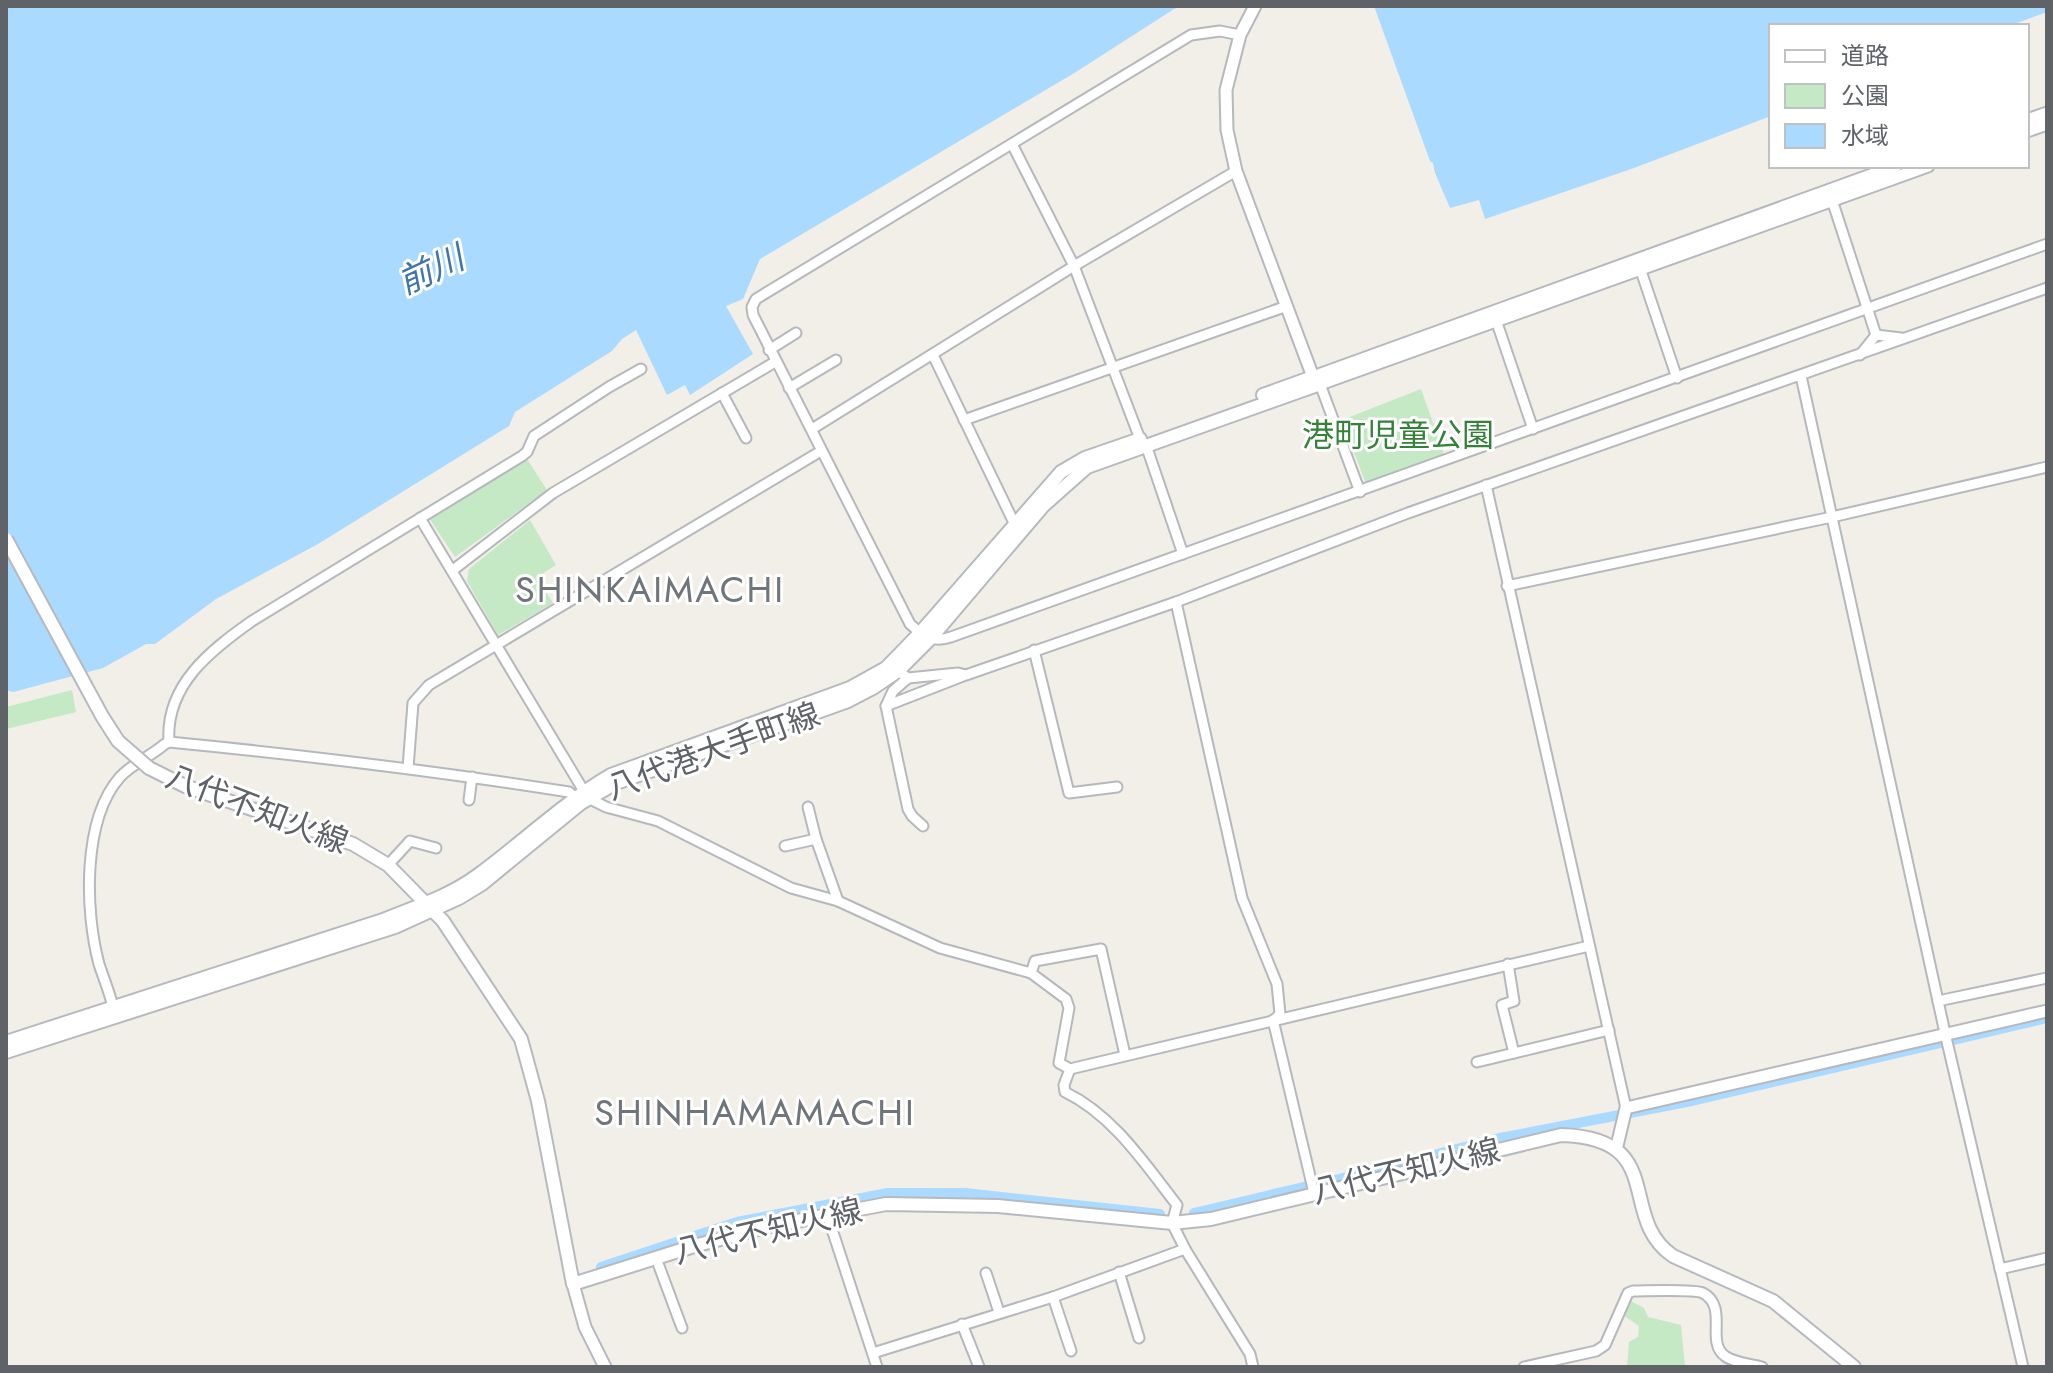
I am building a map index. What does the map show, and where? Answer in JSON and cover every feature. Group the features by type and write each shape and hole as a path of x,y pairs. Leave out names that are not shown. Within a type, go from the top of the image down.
{"main road":[{"name":"八代港大手町線","path":"6,1042 395,927 430,906 482,884 611,775 866,681 886,668 925,636 1017,529 1061,472 1085,458 1143,442 1316,380"},
{"name":"八代不知火線","path":"6,539 102,716 118,741 149,768 185,786 353,844 388,865 430,906 521,1039 538,1101 573,1284 656,1258 827,1214 886,1204 998,1206 1172,1223 1211,1219 1561,1135 1597,1140 1616,1150"},
{"name":"八代港大手町線","path":"582,797 848,701 903,675 925,636"},
{"name":"八代港大手町線","path":"6,1052 114,1012"},
{"path":"1616,1150 1636,1176 1647,1224 1663,1249 1773,1301 1854,1367"}],"street":[{"path":"1255,6 1240,35 1226,90 1227,130 1236,171 1360,492"},
{"path":"1240,35 1220,31 1191,35 756,299 753,315 775,362 910,624 925,636 940,641 2047,244"},
{"path":"1012,144 1074,266 1183,554"},
{"path":"1316,380 1891,168"},
{"path":"1316,380 1496,320 1922,168"},
{"path":"812,429 1074,266 1236,171"},
{"path":"1832,200 1876,335"},
{"path":"1640,268 1677,378"},
{"path":"886,706 1034,650 1176,602 1486,485 2047,288"},
{"path":"964,420 1287,306"},
{"path":"1496,320 1533,429"},
{"path":"769,350 796,333"},
{"path":"1876,335 1905,338"},
{"path":"1860,355 1876,335"},
{"path":"933,355 1017,529"},
{"path":"789,388 836,360"},
{"path":"453,570 553,493 775,362"},
{"path":"169,742 168,730 177,698 193,668 215,646 522,456 534,436 641,369"},
{"path":"1801,376 1945,1033 2023,1367"},
{"path":"722,393 746,438"},
{"path":"408,768 413,703 419,694 821,451"},
{"path":"1507,586 1832,517 2047,467"},
{"path":"1486,485 1626,1108 1616,1150"},
{"path":"420,518 453,570 582,797"},
{"path":"1176,602 1242,898 1277,984 1280,1014 1273,1020"},
{"path":"1034,650 1069,793 1117,787"},
{"path":"923,826 908,809 886,706 903,675 966,675"},
{"path":"114,1012 92,927 90,889 94,830 106,799 120,777 169,742 408,768 569,792 606,807 658,821 791,888 838,901 940,948 1031,973 1066,999 1069,1008 1059,1063 1070,1069 1589,946"},
{"path":"469,800 472,777"},
{"path":"808,807 838,901"},
{"path":"785,846 816,839"},
{"path":"388,865 410,841 436,848"},
{"path":"1031,973 1035,961 1101,949 1125,1055"},
{"path":"1508,964 1514,1001 1502,1005 1514,1053"},
{"path":"1938,1001 2047,978"},
{"path":"1626,1108 2047,1011"},
{"path":"1273,1020 1314,1193"},
{"path":"1477,1062 1609,1030"},
{"path":"1070,1069 1064,1085 1065,1092 1081,1100 1120,1134 1177,1205 1172,1223 1250,1354 1253,1367"},
{"path":"827,1214 877,1367"},
{"path":"873,1353 1053,1297 1185,1249"},
{"path":"656,1258 682,1328"},
{"path":"2000,1269 2047,1258"},
{"path":"1119,1272 1139,1338"},
{"path":"986,1273 999,1312"},
{"path":"573,1284 585,1327 605,1367"},
{"path":"1524,1367 1596,1351 1605,1345 1628,1293 1633,1291 1702,1292 1717,1312 1718,1348 1725,1356 1762,1367"},
{"path":"1053,1297 1071,1351"},
{"path":"962,1324 979,1367"}],"green space":[{"name":"港町児童公園","path":"1421,389 1444,454 1366,484 1342,420"},
{"path":"527,459 547,490 455,557 429,518"},
{"path":"530,520 556,565 537,577 553,603 498,635 467,581 469,569"},
{"path":"72,690 76,712 6,729 6,707"},
{"path":"1627,1299 1644,1308 1648,1317 1681,1325 1685,1367 1627,1367 1629,1342 1638,1337 1639,1326 1623,1315"}],"water":[{"name":"前川","path":"6,6 1183,6 760,259 743,299 726,306 753,354 690,395 685,385 667,395 636,330 622,339 612,351 515,412 509,426 318,544 216,599 155,644 146,644 103,668 13,692 6,690"},
{"path":"1374,6 2047,6 2047,12 2014,24 1769,24 1769,117 1634,168 1485,219 1479,200 1450,208"}],"waterway":[{"path":"1323,1183 1500,1138 1692,1101 2047,1018"},
{"path":"1194,1213 1308,1186"},
{"path":"601,1267 737,1222 888,1193 965,1193 1160,1214"}],"district":[{"name":"SHINKAIMACHI","path":"650,589"},
{"name":"SHINHAMAMACHI","path":"755,1112"}]}
